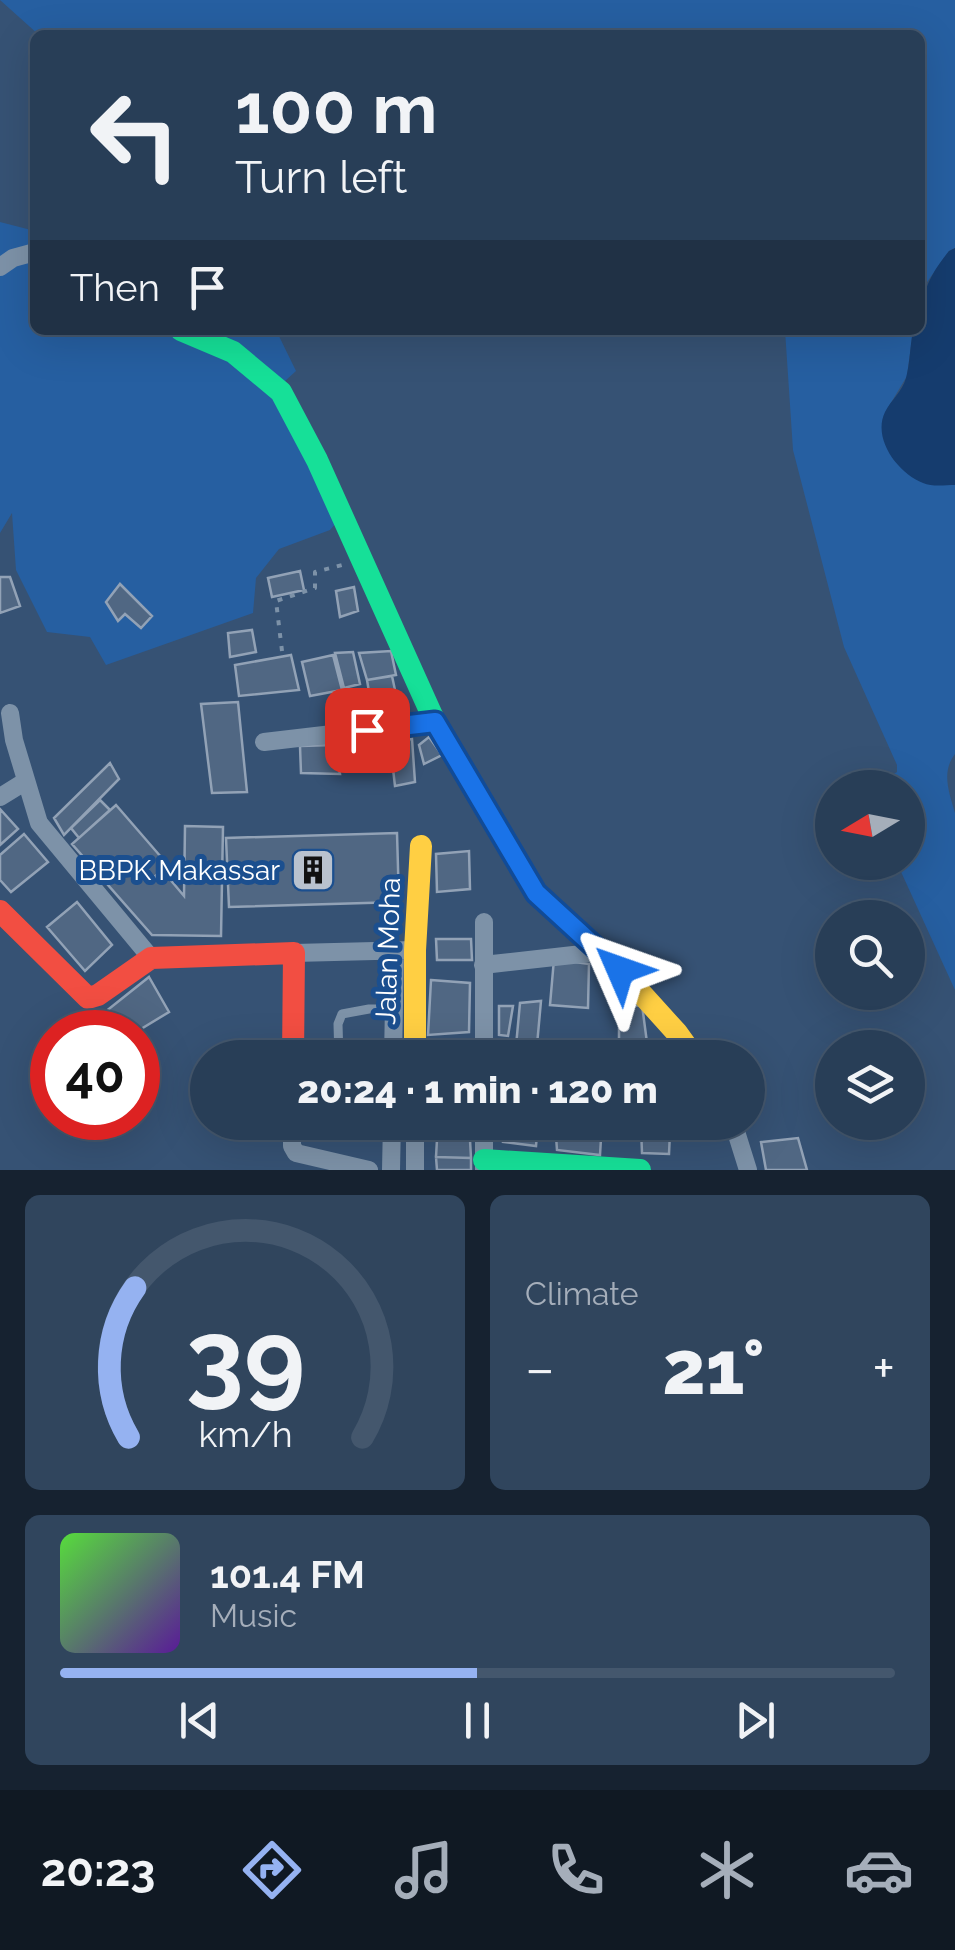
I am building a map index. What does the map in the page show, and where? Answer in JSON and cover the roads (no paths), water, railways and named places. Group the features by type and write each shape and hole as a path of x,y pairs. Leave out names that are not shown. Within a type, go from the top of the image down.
{"street":[{"path":"0,267 30,253"},
{"path":"193,335 234,352 281,392 317,460 435,722 536,893 600,952 683,1040"},
{"path":"10,713 14,740 39,823 151,958"},
{"path":"264,742 435,722"},
{"path":"0,797 26,782"},
{"name":"Jalan Moha","path":"413,1040 405,950 421,846"},
{"path":"0,911 88,998 151,958 405,950 394,1010 393,1040"},
{"path":"484,922 484,1040"},
{"path":"484,965 600,952"},
{"path":"293,1040 294,953"},
{"path":"292,1140 296,1153 369,1170"},
{"path":"391,1170 392,1140"},
{"path":"415,1140 416,1170"},
{"path":"739,1140 748,1170"},
{"path":"484,1165 640,1170"}],"lane":[{"path":"338,1040 342,1014 394,1010"}],"place":[{"name":"BBPK Makassar","path":"313,870"}]}
